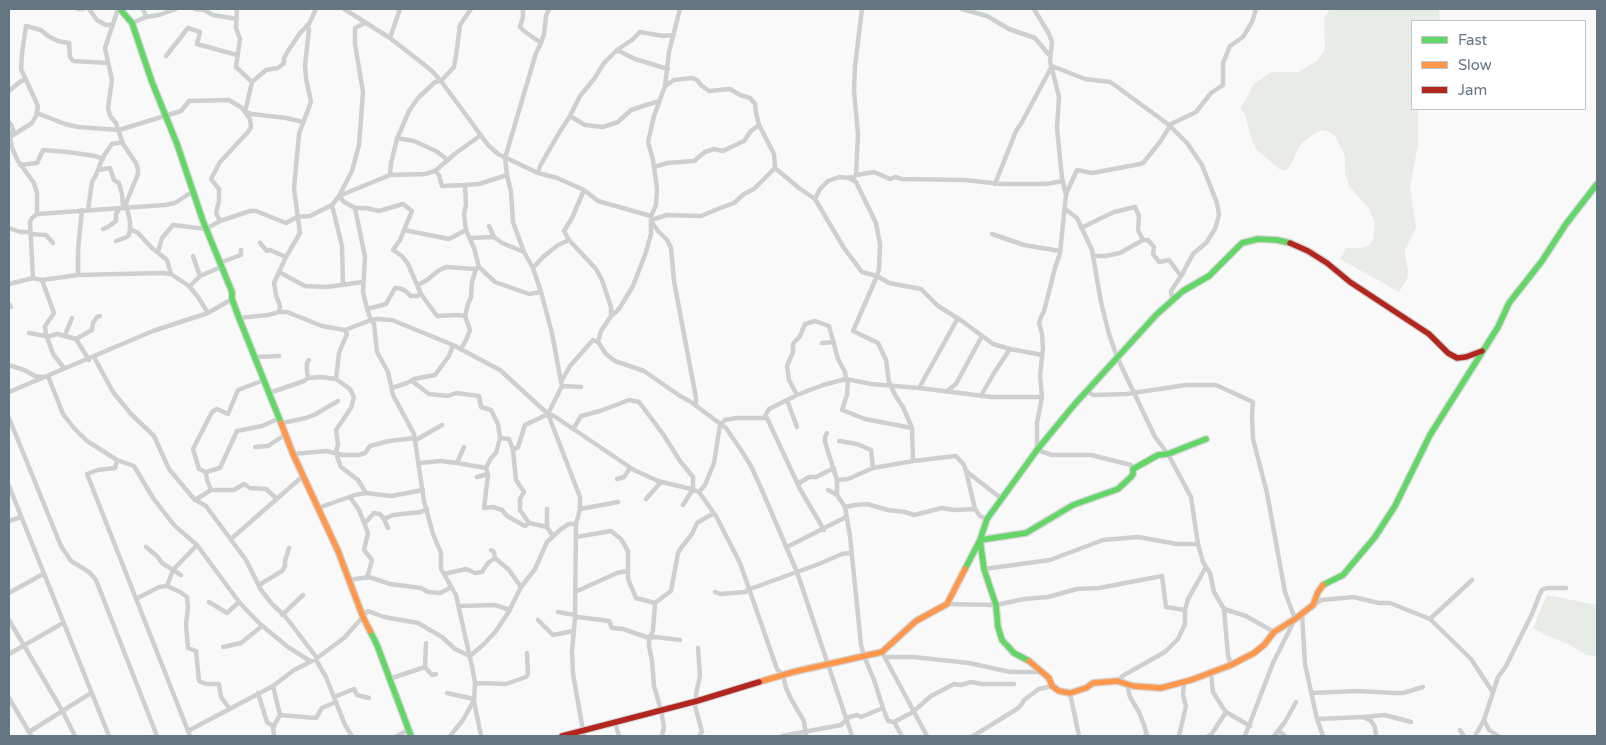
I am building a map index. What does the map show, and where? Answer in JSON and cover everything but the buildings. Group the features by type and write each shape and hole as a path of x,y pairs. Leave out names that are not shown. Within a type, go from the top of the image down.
{"street":[{"path":"78,9 83,9"},
{"path":"89,9 97,20 106,25 112,25"},
{"path":"103,229 116,221 116,214 126,202 138,174 136,163 123,142 108,108 112,80 105,48 119,9 132,23 206,229 232,292 232,299 268,393 293,454 338,551 363,617 377,645 410,733 397,736"},
{"path":"143,9 146,17"},
{"path":"132,23 176,9"},
{"path":"196,9 211,11 213,15 237,19"},
{"path":"237,9 236,28 240,39 236,67 252,82"},
{"path":"245,112 252,82 266,70 278,68 284,63 284,58 288,51 306,25 309,24 316,9"},
{"path":"344,9 390,38 431,70 488,145 498,154 584,190 598,201 651,218 667,215 701,216 734,202 754,189 775,168"},
{"path":"390,38 400,9"},
{"path":"390,176 397,138 409,111 418,98 435,82 441,81 454,67 460,25 471,9"},
{"path":"523,9 520,27 541,43"},
{"path":"549,9 544,34 536,53 506,158 514,222 541,292 552,333 561,384"},
{"path":"598,342 601,331 626,298 638,274 651,234 651,218 656,205 657,189 648,142 665,86 669,52 680,9"},
{"path":"856,175 858,134 854,90 862,9"},
{"path":"962,9 987,16 1009,29 1035,38 1050,56"},
{"path":"1034,9 1050,34 1052,42 1050,56 1059,97 1057,128 1066,195 1060,252 1039,323 1043,348 1040,376 1042,397 1037,423 1037,450"},
{"path":"1066,195 1077,170 1092,173 1140,164 1160,142 1169,126 1196,112 1211,93 1223,85 1223,63 1230,46 1243,37 1252,22 1256,9"},
{"path":"158,252 162,238 173,225 206,229 220,221 250,211 260,212 286,223 297,217 310,216 332,204 339,196 352,171 359,145 363,92 355,44 355,28 365,23"},
{"path":"279,312 280,306 274,283 300,233 294,189 299,134 311,102 305,65 309,28 306,25"},
{"path":"10,137 32,122 37,113 38,106 22,69 26,26 41,30 58,41 69,43 70,57 74,60 108,63"},
{"path":"166,56 188,28 200,32 197,44 237,54"},
{"path":"538,172 580,96 604,63 640,32 662,36 674,35"},
{"path":"617,50 635,59 668,68"},
{"path":"995,184 1016,131 1052,66"},
{"path":"1052,66 1085,79 1110,82 1169,126 1187,143 1198,159 1210,183 1219,215 1215,229 1206,243 1193,254 1171,291 1172,300"},
{"path":"665,86 674,80 692,78 709,91 730,89 750,98 755,104 759,125 774,154 775,168 815,199 844,248 862,272 877,276 889,283 921,289 938,306 993,344 1042,355"},
{"path":"9,91 21,81 26,80"},
{"path":"37,113 72,125 119,130 181,111 189,101 196,99 229,100 242,108 250,119 251,127 220,162 211,179 219,189 216,213 220,221"},
{"path":"570,116 584,125 603,127 618,122 631,110 659,101"},
{"path":"245,112 304,122"},
{"path":"9,122 13,130 10,137 12,148 20,165 34,183 37,193 37,214"},
{"path":"654,167 667,163 694,161 705,152 714,149 723,151 744,141 751,131 759,125"},
{"path":"339,196 390,176 426,174 435,171 481,135"},
{"path":"397,138 436,150 448,160"},
{"path":"78,275 78,250 92,182 112,144 123,142"},
{"path":"20,165 37,163 43,150 95,156 103,159"},
{"path":"98,170 110,168 114,180 119,184 123,207 130,222 129,235 116,240"},
{"path":"435,171 439,176 442,186 479,184 507,175"},
{"path":"815,199 820,189 828,181 847,176 853,178 856,175 874,172 890,179 895,176 902,179 964,180 995,184 1063,182"},
{"path":"839,177 849,178 856,182 876,223 880,244 877,276 853,331 878,343 886,360 891,386 912,428 913,461"},
{"path":"1313,604 1322,586 1343,574 1376,537 1395,506 1430,435 1498,327 1510,303 1597,184"},
{"path":"461,349 470,330 466,316 478,258 466,230 464,214 466,205 465,185"},
{"path":"584,190 564,231 569,240 596,269 602,280 611,307 611,316"},
{"path":"33,278 30,222 37,214 174,203 186,194 194,192"},
{"path":"339,196 344,202 355,208 380,211 403,204 412,211 393,250 402,256 408,264 421,294 437,316 466,316"},
{"path":"332,204 342,246 343,285"},
{"path":"1081,228 1114,212 1135,206 1139,216 1138,230 1143,240"},
{"path":"355,208 366,256 363,292 367,309 375,328 377,352 388,372 393,395 414,434 423,490 433,534 440,553 441,569 456,595 459,606 475,683 474,699 481,736"},
{"path":"1065,209 1077,218 1092,250 1101,302 1117,357 1156,437 1168,454 1191,497 1198,544 1203,562 1210,573 1214,592 1224,609 1228,655 1231,665"},
{"path":"651,218 671,248 674,281 696,406"},
{"path":"489,226 494,237 502,243 524,252"},
{"path":"9,228 20,232 46,235 54,243"},
{"path":"130,229 138,233 167,260 171,274"},
{"path":"404,230 449,239 466,230"},
{"path":"992,234 1024,245 1060,252"},
{"path":"471,238 494,237"},
{"path":"947,604 980,540 987,519 1037,450 1156,314 1183,291 1209,276 1242,243 1258,238 1277,240 1308,251 1327,263 1350,282 1429,334 1448,353 1457,358 1482,351"},
{"path":"533,268 558,245 569,240"},
{"path":"1093,256 1120,253 1143,240 1148,240 1154,247 1154,254 1159,262 1169,260 1181,276"},
{"path":"260,243 267,251 270,250 286,257"},
{"path":"190,287 200,276 241,255 242,250"},
{"path":"193,256 200,276"},
{"path":"418,285 446,267 477,268 495,282 529,294 541,292"},
{"path":"280,272 305,286 326,287 363,282"},
{"path":"9,284 33,278 42,280 78,275 171,274 190,287 208,313"},
{"path":"42,280 52,303 54,313 45,326 46,336 53,354 64,368"},
{"path":"367,309 386,304 394,288 404,290 411,296 421,294"},
{"path":"9,392 187,318 208,313 232,299"},
{"path":"239,318 287,312 322,326 345,330 371,320 392,320 453,345 500,370 548,414 574,428 630,468 661,482 699,492 728,537 750,589 777,669 783,675 791,699 804,721 806,734"},
{"path":"76,340 92,330 93,323 100,316"},
{"path":"65,336 72,318"},
{"path":"919,388 958,318"},
{"path":"797,395 788,380 787,366 794,352 793,344 800,336 806,324 815,321 829,326 838,359 845,372 847,395 842,410 866,419 912,428"},
{"path":"336,379 339,354 347,334 345,330"},
{"path":"29,333 46,336 57,334 76,340 91,358 113,392 131,414 154,436 168,469 195,500 206,506 231,538 246,560 258,585 272,604 285,616 316,659 352,736"},
{"path":"946,391 956,384 982,336"},
{"path":"513,450 518,447 525,425 548,414 570,366 593,340 598,342 606,354 615,361 644,371 726,428 751,466 787,547 852,736"},
{"path":"822,343 834,342"},
{"path":"392,388 435,375 449,356 453,345"},
{"path":"981,396 1010,349"},
{"path":"255,357 280,356"},
{"path":"308,378 306,371 309,360"},
{"path":"9,365 35,376 46,377"},
{"path":"268,393 308,378 321,376 336,379 350,389 354,397 351,408 336,430 338,444 336,453 341,467 358,480 366,493"},
{"path":"46,377 55,390 63,414 73,427 87,441 117,460 134,466 153,498 176,526 197,545 240,602 262,626 288,648 310,661"},
{"path":"764,418 769,409 797,395 817,387 847,379 871,384 981,396 1042,397"},
{"path":"264,380 238,390 228,414 217,409 212,412 193,449 199,469 206,472 220,468 237,431 311,416 338,401"},
{"path":"412,381 429,394 448,396 456,392 479,396 481,407 491,410 498,424 500,438 496,453 486,468 488,474 484,508 493,507 502,510 508,516 526,526 529,523 547,527"},
{"path":"561,384 580,387"},
{"path":"1087,392 1094,396 1136,394 1186,385 1216,385 1253,402 1253,439 1267,493 1286,592 1295,619 1273,663 1245,736"},
{"path":"574,428 581,416 629,400 639,402 693,477 693,489 684,505"},
{"path":"787,400 797,427"},
{"path":"548,414 580,497 580,509 576,524 575,615 572,650 573,674 584,733"},
{"path":"9,418 62,546 71,561 89,572 96,580 157,736"},
{"path":"699,492 706,485 714,463 720,425 725,420 731,419 767,418 798,484 824,530"},
{"path":"293,454 326,451 359,455 365,453 370,446 389,441 415,439 442,425"},
{"path":"827,433 825,442 837,480 837,495"},
{"path":"255,447 268,446 286,434"},
{"path":"500,438 508,439 513,450 516,480 524,492 520,499 520,510 529,523"},
{"path":"1133,469 1158,456 1206,439"},
{"path":"839,441 857,444 871,450 873,468"},
{"path":"457,462 464,447"},
{"path":"980,540 1026,533 1073,505 1118,489 1133,474 1131,465 1091,454 1052,455 1037,450"},
{"path":"837,480 848,479 873,468 956,456 964,465 975,509 980,516 987,519"},
{"path":"117,460 115,468 98,470 87,474 189,734 272,686 294,670 316,659 344,638 368,611 384,617 418,623 470,656"},
{"path":"419,462 457,462 486,468"},
{"path":"617,480 624,477 630,468"},
{"path":"798,484 809,476 816,477 834,468"},
{"path":"966,471 1002,499"},
{"path":"206,472 211,490"},
{"path":"476,477 488,474"},
{"path":"231,538 303,476"},
{"path":"646,499 661,482"},
{"path":"195,500 211,490 234,490 244,484 250,488 266,489 277,499"},
{"path":"9,486 109,736"},
{"path":"318,508 366,493 391,496 423,490"},
{"path":"828,490 837,495 845,507 850,536 861,645 888,721 894,722 913,712 931,696 954,684 961,685 971,682 1014,684"},
{"path":"350,497 359,510 368,534 364,550 372,560 367,578"},
{"path":"580,509 618,502"},
{"path":"845,507 867,504 914,515 942,508 954,510 975,509"},
{"path":"384,519 393,515 420,512 427,509"},
{"path":"547,509 547,527 554,536"},
{"path":"365,524 374,513 380,514 388,528"},
{"path":"662,736 664,728 654,686 652,660 649,651 649,638 653,631 655,603 671,591 678,553 692,534 697,523 714,513"},
{"path":"9,521 21,517"},
{"path":"787,547 846,518"},
{"path":"470,656 496,631 510,610 521,587 535,569 547,542 568,524 576,524"},
{"path":"576,537 611,531 621,540 628,551 628,579 636,598 655,603"},
{"path":"984,569 1050,560 1103,540 1138,537 1177,544 1198,544"},
{"path":"980,540 984,569 996,605 998,628 1002,640 1014,654 1030,661 1049,678 1052,686 1059,691 1070,693 1086,688 1093,683 1118,681 1127,684 1161,688 1184,682 1231,665 1254,653 1264,645 1274,632 1302,614 1313,604 1322,600 1353,597 1373,602 1390,603 1430,619 1471,659 1492,691"},
{"path":"167,586 173,570 197,545"},
{"path":"146,547 162,563 181,575"},
{"path":"258,585 282,570 285,566 289,548"},
{"path":"491,550 521,587"},
{"path":"715,592 720,594 745,592 842,554 851,553"},
{"path":"444,574 466,569 475,574 482,572 488,563 496,558"},
{"path":"1118,681 1124,675 1164,652 1174,644 1185,624 1185,610 1194,586 1206,567"},
{"path":"575,592 617,573 627,571"},
{"path":"9,593 43,574"},
{"path":"884,655 916,621 947,604 996,605 1024,599 1048,597 1077,589 1099,588 1162,576 1166,607 1185,610"},
{"path":"349,580 367,578 440,593 450,588 450,584"},
{"path":"1430,619 1472,580"},
{"path":"136,599 159,587 167,586 180,592 186,598 188,608 186,624 188,648 196,651 199,681 206,684 219,684 221,697 230,709"},
{"path":"1475,736 1484,720 1498,677 1506,666 1542,590 1546,588 1566,588"},
{"path":"282,615 303,595"},
{"path":"209,602 227,613 240,602"},
{"path":"459,606 495,605 510,610"},
{"path":"1224,609 1246,616 1274,632"},
{"path":"558,612 609,621 612,628 623,629 649,638 680,640"},
{"path":"1302,614 1303,654 1317,719 1323,736"},
{"path":"9,620 63,712 74,736"},
{"path":"538,620 553,635 574,631"},
{"path":"9,654 63,623"},
{"path":"223,647 241,643 262,626"},
{"path":"426,643 425,667 432,675 436,674"},
{"path":"283,653 288,648"},
{"path":"698,648 700,676 696,701 702,732 699,736"},
{"path":"475,683 506,684 526,677 528,674 527,653"},
{"path":"884,655 927,736"},
{"path":"562,736 584,733 615,722 696,701 783,675 864,656 884,655 959,662 1010,672 1042,672"},
{"path":"389,679 425,667"},
{"path":"1210,673 1213,692 1226,712 1250,726"},
{"path":"1179,736 1186,706 1184,682"},
{"path":"1127,684 1130,697 1144,725 1145,736"},
{"path":"272,686 280,715 274,726 274,736"},
{"path":"974,736 1022,704 1024,700 1039,689 1052,686"},
{"path":"1311,693 1357,691 1394,693 1423,687"},
{"path":"280,715 316,718 322,708 354,689 357,695 369,698"},
{"path":"9,698 30,735 91,693"},
{"path":"258,693 267,722 274,726"},
{"path":"447,693 474,699"},
{"path":"1070,693 1079,736"},
{"path":"450,736 463,720 474,699"},
{"path":"1274,736 1296,702"},
{"path":"782,736 806,734 841,725 849,718 857,715 861,717 883,708"},
{"path":"1208,736 1211,735 1226,712"},
{"path":"1317,719 1385,715 1411,722"},
{"path":"1364,717 1371,721 1375,727 1376,736"},
{"path":"1484,720 1489,730 1498,736"},
{"path":"615,722 618,736"},
{"path":"894,722 902,736"},
{"path":"1460,730 1464,736"},
{"path":"1279,731 1285,736"}],"shaded area":[{"path":"1330,9 1439,9 1440,20 1411,20 1411,110 1418,110 1418,144 1410,187 1416,228 1405,249 1408,271 1407,279 1399,292 1340,259 1346,248 1368,246 1373,240 1375,223 1369,209 1349,186 1345,172 1345,156 1335,136 1322,130 1315,133 1302,143 1286,170 1279,169 1256,149 1250,135 1245,114 1240,108 1253,85 1265,76 1272,72 1298,72 1317,61 1325,50 1324,19"},
{"path":"1547,595 1597,605 1597,656 1587,655 1533,628"}],"traffic: fast":[{"path":"120,9 132,23 152,82 177,144 203,221 232,292 232,299 239,318 281,423"},
{"path":"1323,585 1343,575 1375,537 1395,506 1430,435 1498,327 1509,303 1542,261 1566,224 1597,184"},
{"path":"965,569 980,540 987,519 1037,450 1074,405 1157,314 1183,291 1209,276 1242,243 1258,239 1290,243"},
{"path":"1029,661 1014,653 1002,640 998,627 996,605 984,569 980,540 1026,533 1073,505 1118,489 1131,477 1133,469 1158,455 1168,454 1206,439"},
{"path":"370,631 411,736"}],"traffic: slow":[{"path":"281,423 293,454 338,551 370,631"},
{"path":"759,682 793,672 882,652 916,621 947,604 965,569"},
{"path":"1029,661 1049,678 1052,686 1059,691 1070,693 1086,688 1093,683 1117,681 1133,686 1161,688 1191,680 1231,665 1254,653 1264,645 1274,632 1313,605 1323,585"}],"traffic: jam":[{"path":"1290,243 1308,251 1327,263 1350,282 1429,334 1448,353 1457,358 1482,351"},
{"path":"562,736 697,701 759,682"}]}
